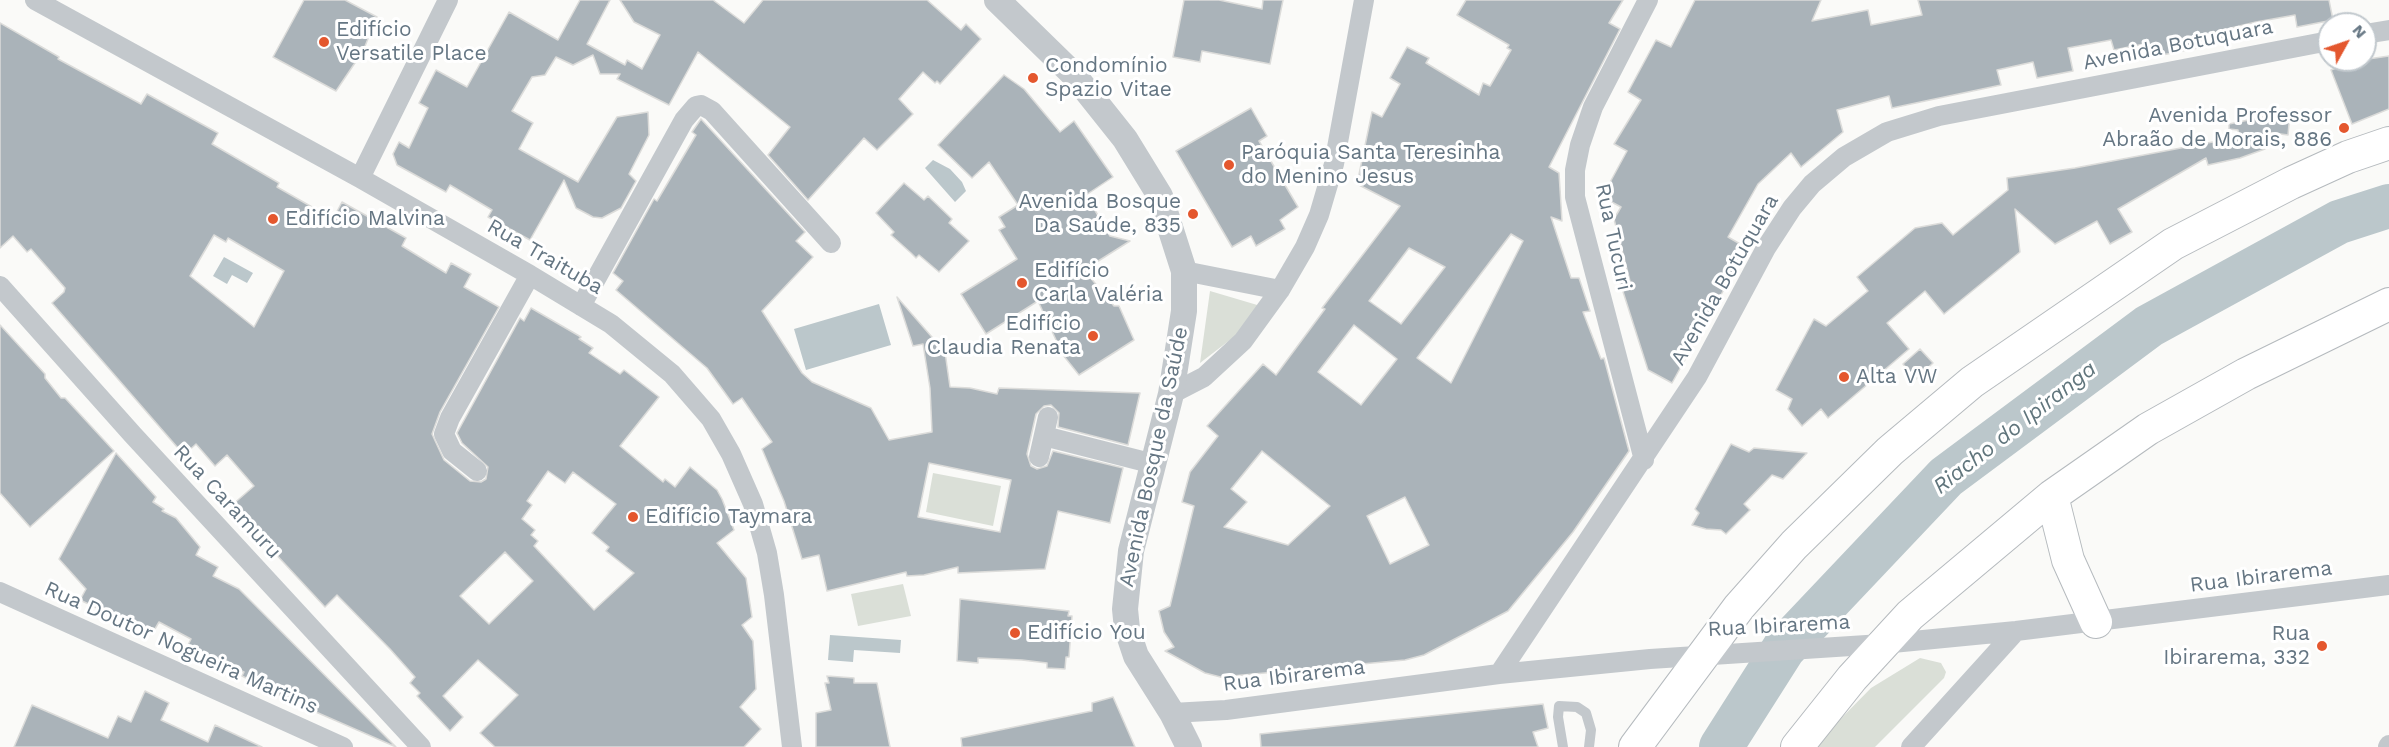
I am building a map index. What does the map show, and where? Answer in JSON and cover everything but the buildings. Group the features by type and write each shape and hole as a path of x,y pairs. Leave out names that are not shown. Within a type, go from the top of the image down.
{"main road":[{"path":"1635,747 1716,653 1739,607 1794,545 1890,451 1972,382 2173,244 2291,183 2348,157 2389,143"},
{"path":"1797,747 1882,644 1910,615 2052,496 2092,466 2168,418 2246,374 2389,304"},
{"path":"2052,496 2068,560 2096,622"}],"street":[{"name":"Rua Traituba","path":"35,0 360,178 530,275 611,324 672,374 711,419 731,454 753,504 767,553 781,646 792,747"},
{"path":"360,178 448,0"},
{"name":"Avenida Bosque da Saúde","path":"997,0 1074,75 1125,138 1160,196 1184,271 1184,311 1171,394 1131,550 1125,609 1127,629 1136,656 1172,713 1189,747"},
{"path":"1171,394 1204,377 1243,341 1280,290 1305,247 1331,174 1365,0"},
{"name":"Rua Tucuri","path":"1644,460 1575,197 1577,161 1593,107 1648,0"},
{"name":"Avenida Botuquara","path":"1499,674 1644,460 1697,377 1766,248 1792,208 1812,184 1844,157 1887,132 1940,116 2317,43"},
{"path":"581,306 684,120 696,106 707,107 712,111 831,243"},
{"path":"1184,271 1280,290"},
{"path":"477,471 452,451 444,434 450,418 530,275"},
{"name":"Rua Caramuru","path":"0,286 133,435 421,747"},
{"path":"1039,457 1048,417"},
{"path":"1044,436 1154,464"},
{"name":"Rua Ibirarema","path":"1172,713 1226,710 1499,674 1716,653 1882,644 2016,631 2389,585"},
{"name":"Rua Doutor Nogueira Martins","path":"0,592 343,747"},
{"path":"1911,747 2016,631"}],"lane":[{"path":"1563,747 1558,717 1559,706 1577,707 1586,713 1591,730 1589,747"}],"shaded area":[{"path":"933,160 950,169 962,182 966,191 955,202 925,168"},
{"path":"224,257 253,273 247,283 232,275 227,284 213,276"},
{"path":"1210,291 1264,307 1239,333 1200,363"},
{"path":"879,304 891,345 806,370 794,329"},
{"path":"933,473 1001,486 993,526 926,512"},
{"path":"903,584 911,616 858,626 851,594"},
{"path":"830,635 901,640 900,653 854,650 853,662 828,660"},
{"path":"1920,658 1941,663 1946,672 1944,678 1875,747 1813,747 1871,688"}],"waterway":[{"name":"Riacho do Ipiranga","path":"1721,747 1784,648 1946,477 2149,326 2339,222 2389,206"}],"place":[{"name":"Edifício Versatile Place","path":"324,42"},
{"name":"Condomínio Spazio Vitae","path":"1033,78"},
{"name":"Avenida Professor Abraão de Morais, 886","path":"2344,128"},
{"name":"Paróquia Santa Teresinha do Menino Jesus","path":"1229,165"},
{"name":"Avenida Bosque Da Saúde, 835","path":"1193,214"},
{"name":"Edifício Malvina","path":"273,219"},
{"name":"Edifício Carla Valéria","path":"1022,283"},
{"name":"Edifício Claudia Renata","path":"1093,336"},
{"name":"Alta VW","path":"1844,377"},
{"name":"Edifício Taymara","path":"633,517"},
{"name":"Edifício You","path":"1015,633"},
{"name":"Rua Ibirarema, 332","path":"2322,646"}]}
